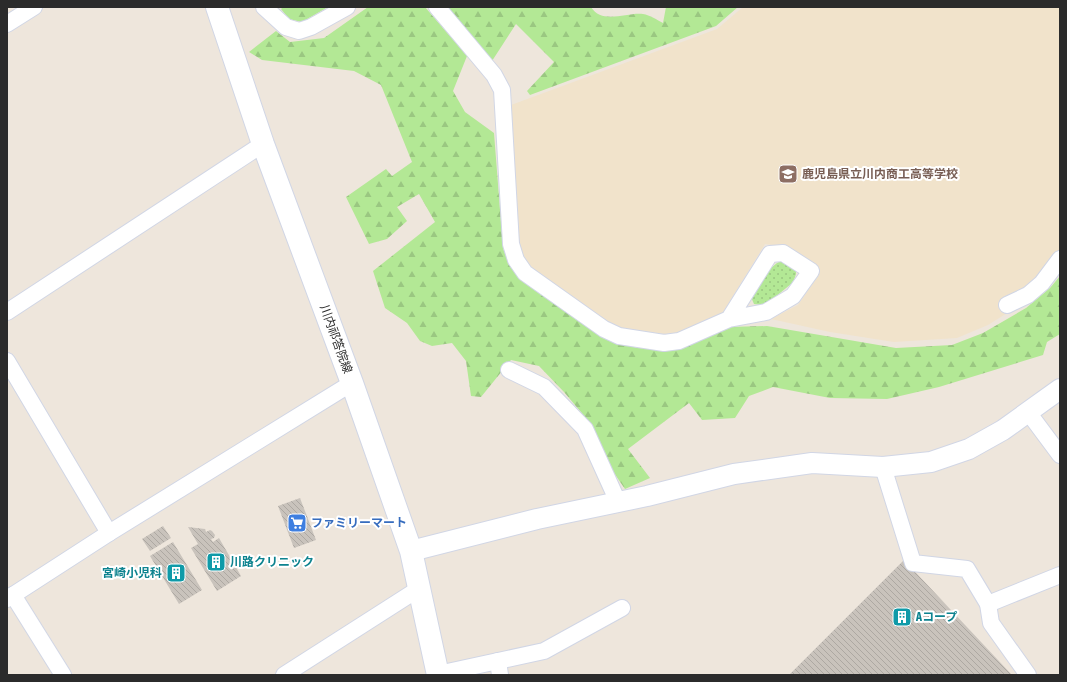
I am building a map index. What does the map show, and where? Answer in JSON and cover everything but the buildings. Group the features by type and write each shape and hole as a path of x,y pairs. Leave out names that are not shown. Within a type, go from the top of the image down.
{"main road":[{"name":"川内祁答院線","path":"217,7 263,144 352,383 411,551 438,674"}],"street":[{"path":"7,24 34,7"},
{"path":"264,7 286,27 299,31 311,27 347,7"},
{"path":"437,7 494,75 502,90 511,244 516,260 525,273 604,329 619,336 664,342 679,341 729,319 766,312 793,296 811,271 782,253 770,254 729,319"},
{"path":"7,312 263,144"},
{"path":"1007,305 1028,295 1042,283 1060,259"},
{"path":"7,361 109,534"},
{"path":"509,370 544,387 585,429 618,502"},
{"path":"63,675 10,597 352,383"},
{"path":"411,551 537,519 618,502 734,474 812,463 883,467 931,462 969,449 1003,430 1060,389"},
{"path":"1028,412 1060,455"},
{"path":"883,467 913,563 967,569 988,604 991,623 1028,675"},
{"path":"988,604 1060,575"},
{"path":"284,675 420,588"},
{"path":"438,674 499,668 544,651 622,608"}],"shaded area":[{"name":"鹿児島県立川内商工高等学校","path":"743,7 1060,7 1060,269 1025,302 988,325 957,338 894,342 830,332 771,319 798,305 820,273 783,246 765,244 722,314 672,335 625,329 610,323 536,272 526,261 520,247 511,105 717,29"}],"green space":[{"path":"283,7 328,7 302,22 289,19 281,9"},
{"path":"368,7 425,7 467,56 453,91 465,112 494,133 503,248 509,265 521,280 602,336 637,348 676,349 728,327 767,326 896,348 952,345 983,333 1026,308 1050,288 1060,276 1060,334 1047,342 1043,355 939,387 887,399 830,398 773,387 749,396 735,418 702,420 689,403 628,449 650,478 625,489 603,457 591,424 564,392 539,366 511,360 481,397 471,396 466,361 452,343 432,346 420,341 407,323 385,308 373,271 435,222 419,194 397,207 407,221 387,239 369,244 346,197 386,169 392,176 412,162 381,85 354,71 262,60 249,52 276,31 290,42 324,38"},
{"path":"448,7 591,7 596,12 608,17 643,14 651,16 663,23 666,7 738,7 716,26 530,95 527,91 554,62 516,24 492,61"},
{"path":"782,260 796,269 794,280 769,302 762,305 754,304 751,297 756,286 768,271"}],"place":[{"name":"鹿児島県立川内商工高等学校","path":"788,174"},
{"name":"ファミリーマート","path":"297,523"},
{"name":"川路クリニック","path":"216,562"},
{"name":"宮崎小児科","path":"176,573"},
{"name":"Aコープ","path":"902,617"}]}
